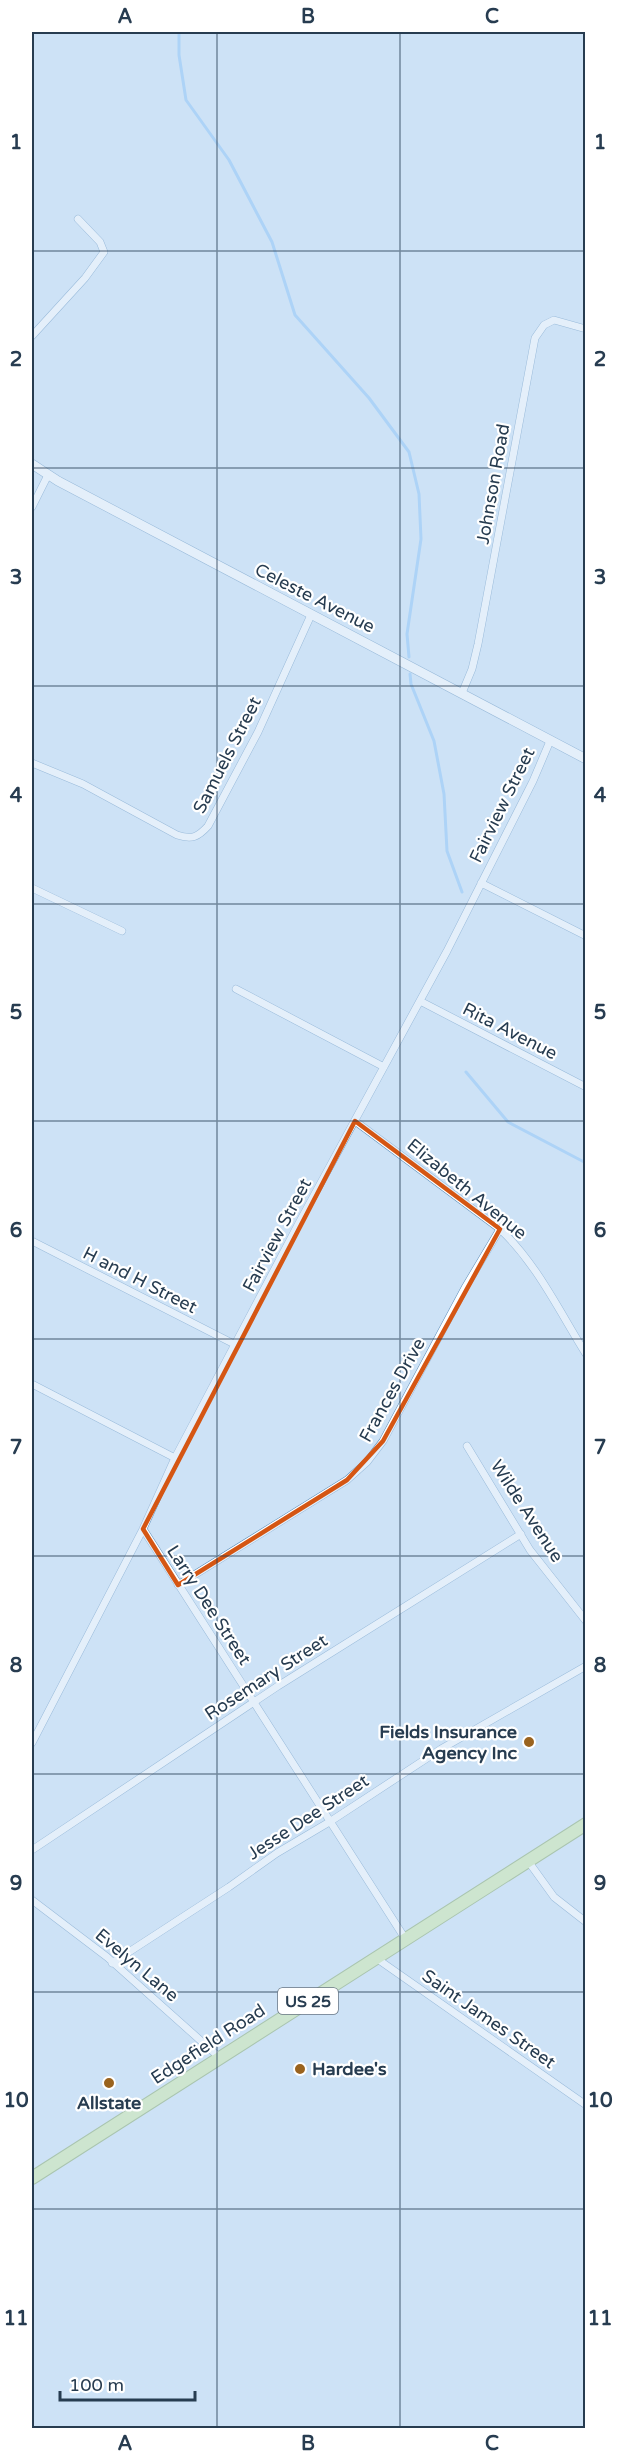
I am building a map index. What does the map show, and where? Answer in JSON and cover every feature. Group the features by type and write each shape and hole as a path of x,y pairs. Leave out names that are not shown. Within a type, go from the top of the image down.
{"main road":[{"name":"Edgefield Road","path":"32,2178 585,1824"}],"street":[{"path":"32,336 85,278 104,252 100,242 78,219"},
{"name":"Johnson Road","path":"462,693 472,669 478,644 535,338 544,325 554,320 585,329"},
{"name":"Celeste Avenue","path":"32,464 48,475 585,759"},
{"path":"32,507 48,475"},
{"name":"Samuels Street","path":"32,763 83,784 177,835 188,839 199,836 208,826 258,732 311,615"},
{"name":"Fairview Street","path":"32,1743 143,1529 175,1458 420,1001 533,781 550,741"},
{"path":"480,883 585,936"},
{"path":"32,888 122,931"},
{"path":"236,989 384,1067"},
{"name":"Rita Avenue","path":"420,1001 585,1087"},
{"name":"Elizabeth Avenue","path":"355,1121 500,1229 515,1243 533,1266 585,1353"},
{"name":"Frances Drive","path":"178,1585 347,1480 367,1462 384,1441 466,1286 500,1229"},
{"name":"H and H Street","path":"32,1241 236,1345"},
{"path":"32,1384 175,1458"},
{"name":"Wilde Avenue","path":"467,1446 530,1550 585,1620"},
{"name":"Larry Dee Street","path":"143,1529 406,1940"},
{"name":"Rosemary Street","path":"32,1850 254,1702 521,1534"},
{"name":"Jesse Dee Street","path":"112,1963 277,1853 331,1821 441,1749 585,1666"},
{"path":"528,1861 554,1897 585,1922"},
{"name":"Evelyn Lane","path":"32,1900 112,1963 219,2057"},
{"name":"Saint James Street","path":"376,1958 583,2103"},
{"path":"583,2103 585,2093"}],"highlighted area":[{"path":"355,1121 500,1229 383,1441 347,1480 178,1585 143,1529"}],"waterway":[{"path":"179,32 179,55 186,100 229,160 272,242 295,315 369,398 409,452 419,494 421,539 407,634 409,657"},
{"path":"410,674 411,684 434,741 444,794 447,851 462,892"},
{"path":"466,1072 508,1122 586,1163"}],"place":[{"name":"Fields Insurance Agency Inc","path":"529,1742"},
{"name":"Hardee's","path":"300,2069"},
{"name":"Allstate","path":"109,2083"}]}
